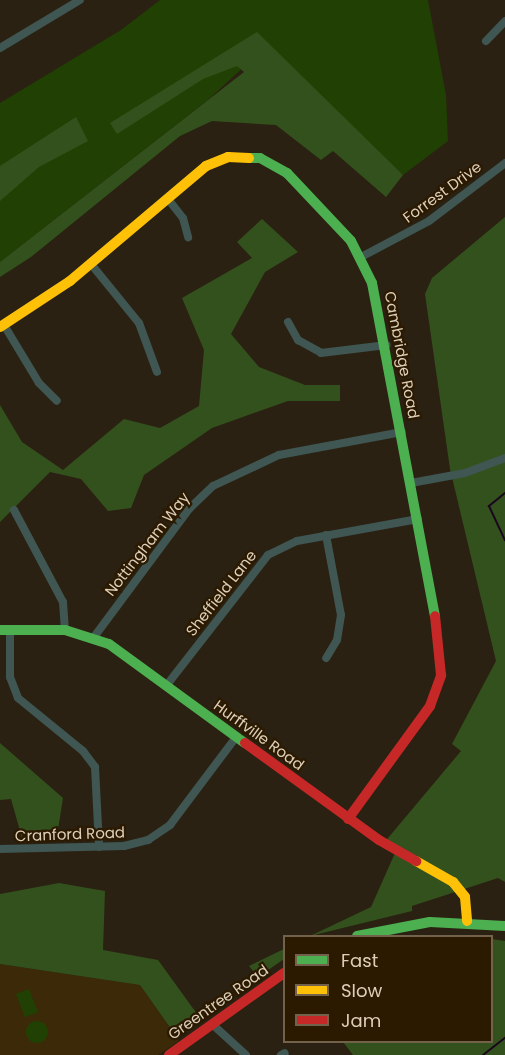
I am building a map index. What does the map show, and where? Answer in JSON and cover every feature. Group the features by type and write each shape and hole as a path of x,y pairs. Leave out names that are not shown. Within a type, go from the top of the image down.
{"street":[{"path":"0,48 78,1"},
{"path":"486,41 505,21"},
{"name":"Cambridge Road","path":"2,326 91,264 213,162 235,156 260,158 308,190 361,257 376,295 387,345 440,643 441,675 424,716 348,819"},
{"name":"Forrest Drive","path":"361,257 429,221 505,164"},
{"path":"168,199 183,218 188,237"},
{"path":"91,264 140,322 157,372"},
{"path":"288,322 298,340 321,353 387,345"},
{"path":"2,326 39,383 57,401"},
{"name":"Nottingham Way","path":"94,637 189,508 213,486 279,455 402,432"},
{"path":"411,483 465,473 505,458"},
{"path":"14,510 54,580 63,602 65,630"},
{"name":"Sheffield Lane","path":"166,686 262,560 289,544 418,519"},
{"path":"326,535 341,615 337,640 327,658"},
{"path":"5,630 10,677 18,698 83,751 95,767 99,847"},
{"name":"Hurffville Road","path":"5,630 65,630 94,637 166,686 348,819 453,882 465,897 467,921"},
{"name":"Cranford Road","path":"0,849 134,845 165,830 236,737"},
{"path":"361,935 414,923 467,921 505,926"},
{"name":"Greentree Road","path":"169,1055 283,974"},
{"path":"212,1024 246,1055"}],"shaded area":[{"path":"0,964 140,985 179,1041 158,1055 0,1055"}],"green space":[{"path":"160,0 428,0 446,95 448,141 403,175 341,118 250,61 209,99 0,262 0,103 121,30"},
{"path":"257,32 403,175 386,197 333,151 321,160 276,125 212,121 180,136 31,257 0,277 0,262 244,72 237,66 203,79 117,134 110,123"},
{"path":"76,117 88,141 39,167 0,201 0,166"},
{"path":"505,217 505,882 498,878 412,906 412,911 312,935 371,907 395,853 383,844 461,751 452,744 496,661 450,469 425,294 432,278"},
{"path":"262,219 298,252 265,272 231,334 259,367 305,385 340,385 340,401 288,401 212,428 144,475 131,508 108,511 81,479 50,472 0,522 0,405 22,442 63,470 124,419 160,428 199,406 204,350 182,298 252,258 237,242"},
{"path":"0,743 63,798 57,836 22,838 11,799 0,800"},
{"path":"59,883 105,891 103,950 158,960 200,1018 176,1036 140,985 0,964 0,894"},
{"path":"493,939 505,941 505,1055 353,1055 344,1043 493,1043"},
{"path":"283,949 283,960 258,977 249,966"},
{"path":"29,989 38,1012 25,1017 16,994"},
{"path":"37,1021 45,1024 48,1032 45,1040 37,1043 29,1040 26,1032 29,1024"}],"waterway":[{"path":"505,493 489,506 505,540"},
{"path":"483,1055 505,1038"}],"traffic: fast":[{"path":"249,158 260,158 287,173 351,241 372,283 435,616"},
{"path":"0,630 65,630 109,644 245,743"},
{"path":"362,935 430,922 505,926"}],"traffic: slow":[{"path":"0,327 70,281 206,166 228,157 249,158"},
{"path":"416,861 453,882 465,897 467,921"}],"traffic: jam":[{"path":"348,819 430,706 441,675 435,616"},
{"path":"245,743 379,840 416,861"},
{"path":"169,1055 283,974"}]}
